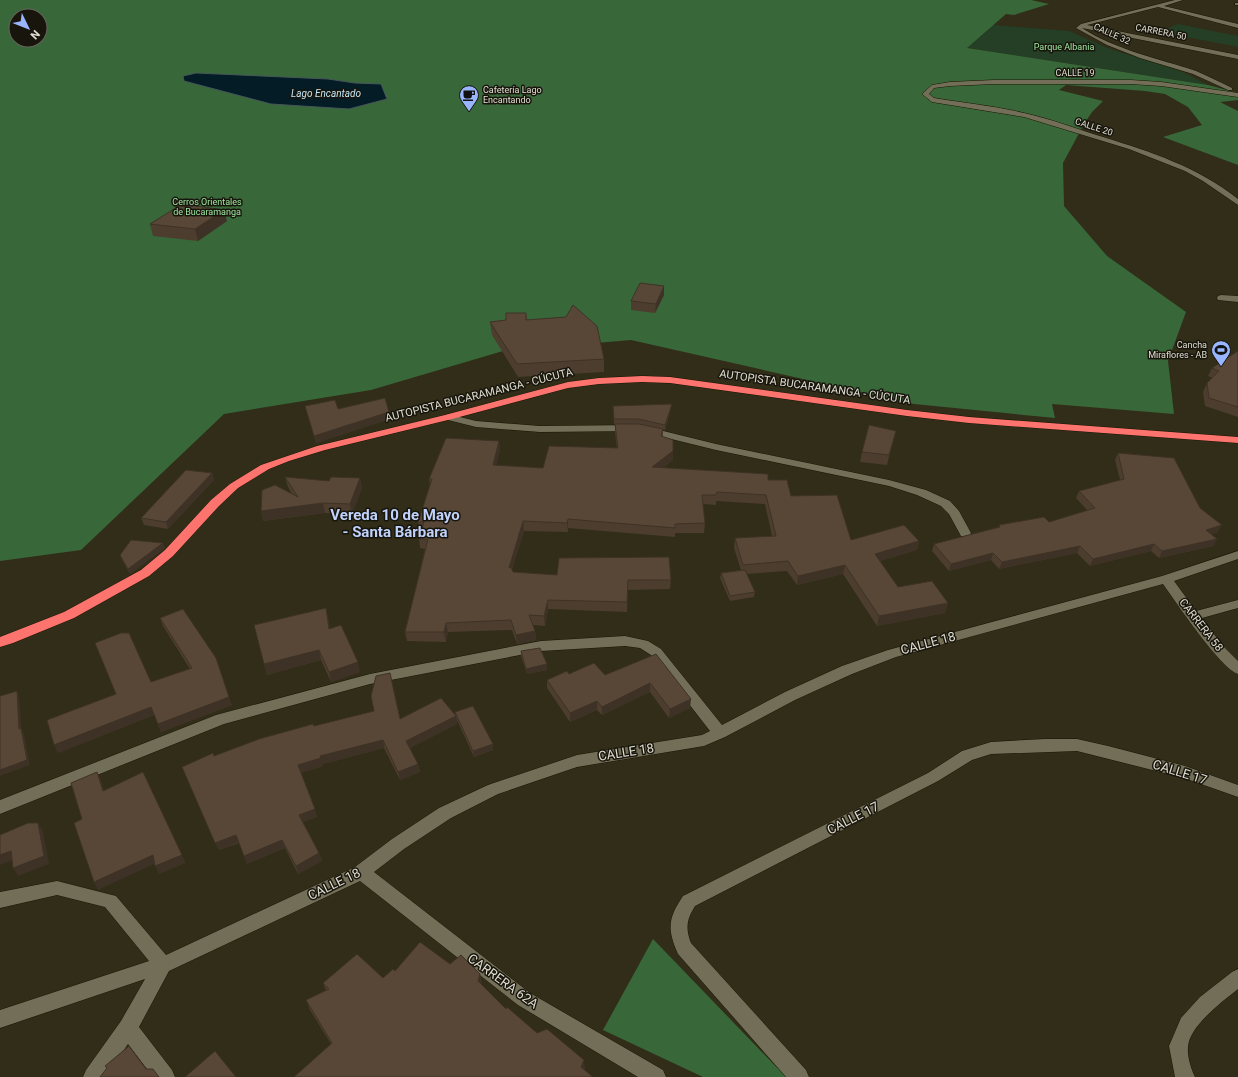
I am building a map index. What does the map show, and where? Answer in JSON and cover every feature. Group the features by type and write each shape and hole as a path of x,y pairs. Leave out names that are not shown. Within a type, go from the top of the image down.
{"highway":[{"name":"AUTOPISTA BUCARAMANGA - CÚCUTA","path":"0,642 69,615 146,572 169,553 224,494 265,468 321,448 448,417 568,385 599,381 642,379 682,381 907,413 969,420 1238,440"}],"street":[{"name":"CALLE 32","path":"1181,0 1080,26 1080,28 1109,44 1142,57 1194,73 1220,85 1238,91"},
{"path":"1158,6 1238,26"},
{"name":"CARRERA 50","path":"1080,26 1238,57"},
{"name":"CALLE 19","path":"932,100 925,94 932,87 974,82 1101,82 1161,84 1238,95"},
{"name":"CALLE 20","path":"932,100 1016,113 1147,153 1178,165 1208,180 1238,203"},
{"path":"1221,298 1238,299"},
{"path":"448,417 476,424 540,429 639,428 716,447 889,483 916,490 934,498 950,508 965,533"},
{"name":"CALLE 18","path":"0,1020 163,965 361,872 398,844 445,813 493,789 577,761 704,740 823,681 892,653 1166,579 1238,555"},
{"name":"CARRERA 58","path":"1166,579 1217,648 1238,669"},
{"path":"1194,616 1238,604"},
{"path":"0,807 221,719 370,679 541,646 625,641 643,644 656,652 720,733"},
{"name":"CALLE 17","path":"799,1077 684,948 677,926 680,915 689,901 933,777 967,755 990,748 1077,745 1185,772 1238,791"},
{"name":"CARRERA 62A","path":"361,872 524,999 656,1077"},
{"path":"0,900 57,888 110,901 163,965 128,1028 93,1077"},
{"path":"1185,1077 1183,1074 1178,1046 1188,1024 1206,1003 1238,978"},
{"path":"128,1028 165,1077"}],"green space":[{"name":"Cerros Orientales de Bucaramanga","path":"0,0 1031,0 1049,4 1014,15 1006,14 967,48 1208,85 1238,93 1238,100 1220,102 1238,111 1238,165 1163,137 1202,125 1188,107 1165,94 1066,85 1059,90 1103,101 1092,112 1084,124 1063,163 1064,206 1107,256 1186,312 1168,361 1174,414 1052,404 1055,418 914,404 631,340 503,351 371,390 224,414 81,550 0,561"},
{"path":"1178,24 1238,36 1238,47 1160,32"},
{"name":"Parque Albania","path":"993,25 1069,31 1110,49 1183,72 1208,85 967,48"},
{"path":"653,939 786,1077 703,1077 603,1030"}],"water":[{"name":"Lago Encantado","path":"196,73 328,79 355,83 381,84 387,99 349,109 271,104 184,81 183,76"}],"building":[{"path":"182,204 224,210 195,229 150,224"},
{"path":"640,283 664,286 656,304 631,301"},
{"path":"573,305 597,326 604,359 517,364 490,322 506,320 506,313 526,313 526,320 566,317"},
{"path":"1238,351 1238,407 1209,398 1207,383 1219,371 1212,368"},
{"path":"385,398 389,412 314,436 305,406 335,400 338,409"},
{"path":"672,404 665,425 639,419 614,419 613,406"},
{"path":"615,424 639,424 663,429 661,436 673,440 673,451 652,467 768,474 768,480 787,480 791,496 837,495 851,540 904,525 919,541 875,554 898,587 932,581 948,603 879,616 845,565 798,576 788,561 743,565 735,538 776,536 766,495 717,492 716,495 702,495 705,523 675,524 675,528 568,519 567,523 523,521 509,568 511,567 513,572 557,575 559,558 669,557 671,580 628,580 627,602 548,600 544,616 529,615 535,631 516,635 511,620 446,623 444,632 405,632 428,539 419,539 424,522 418,522 432,479 429,479 446,438 499,441 493,465 543,468 549,446 618,448"},
{"path":"869,425 896,431 889,455 862,452"},
{"path":"1118,453 1174,458 1200,508 1222,525 1206,530 1217,539 1162,551 1154,544 1093,559 1080,546 1002,562 993,553 951,564 934,544 1000,527 999,525 1044,517 1049,522 1095,508 1079,491 1124,479"},
{"path":"186,470 212,473 166,522 141,518"},
{"path":"285,477 329,481 331,477 360,478 350,504 323,503 261,511 262,490 275,485 298,497"},
{"path":"131,540 163,543 128,569 120,555"},
{"path":"745,570 755,592 730,596 721,573"},
{"path":"326,608 329,629 341,625 358,662 329,672 319,650 264,664 254,625"},
{"path":"183,609 216,658 229,697 158,724 151,707 54,745 47,720 116,694 95,643 121,633 129,633 151,682 192,668 160,618"},
{"path":"540,648 547,664 526,669 521,651"},
{"path":"656,654 691,699 670,709 650,683 602,707 597,701 570,713 547,680 567,671 569,674 594,663 605,675"},
{"path":"390,673 400,719 441,698 456,716 406,741 418,764 398,772 383,740 320,756 321,758 298,765 315,809 299,815 319,853 296,866 282,840 244,856 236,835 215,843 182,767 213,753 214,756 259,739 313,724 314,726 374,711 371,696 376,676"},
{"path":"17,691 19,729 21,728 27,760 0,770 0,696"},
{"path":"473,706 493,744 473,751 455,712"},
{"path":"97,772 103,791 143,772 182,855 155,866 153,855 94,882 74,823 82,819 71,783"},
{"path":"28,823 38,823 44,856 13,868 11,851 0,855 0,835"},
{"path":"420,942 450,964 461,955 480,974 478,981 506,1009 507,1007 537,1033 547,1029 584,1060 581,1067 593,1077 294,1077 332,1043 306,1000 329,989 323,983 357,954 383,978 393,969 395,971"},
{"path":"129,1046 146,1069 153,1069 159,1077 100,1077 107,1068 105,1066"},
{"path":"215,1051 236,1077 185,1077"}],"place":[{"name":"Cafetería Lago Encantando","path":"469,112"},
{"name":"Cancha Miraflores - AB","path":"1221,367"}],"district":[{"name":"Vereda 10 de Mayo - Santa Bárbara","path":"395,524"}]}
